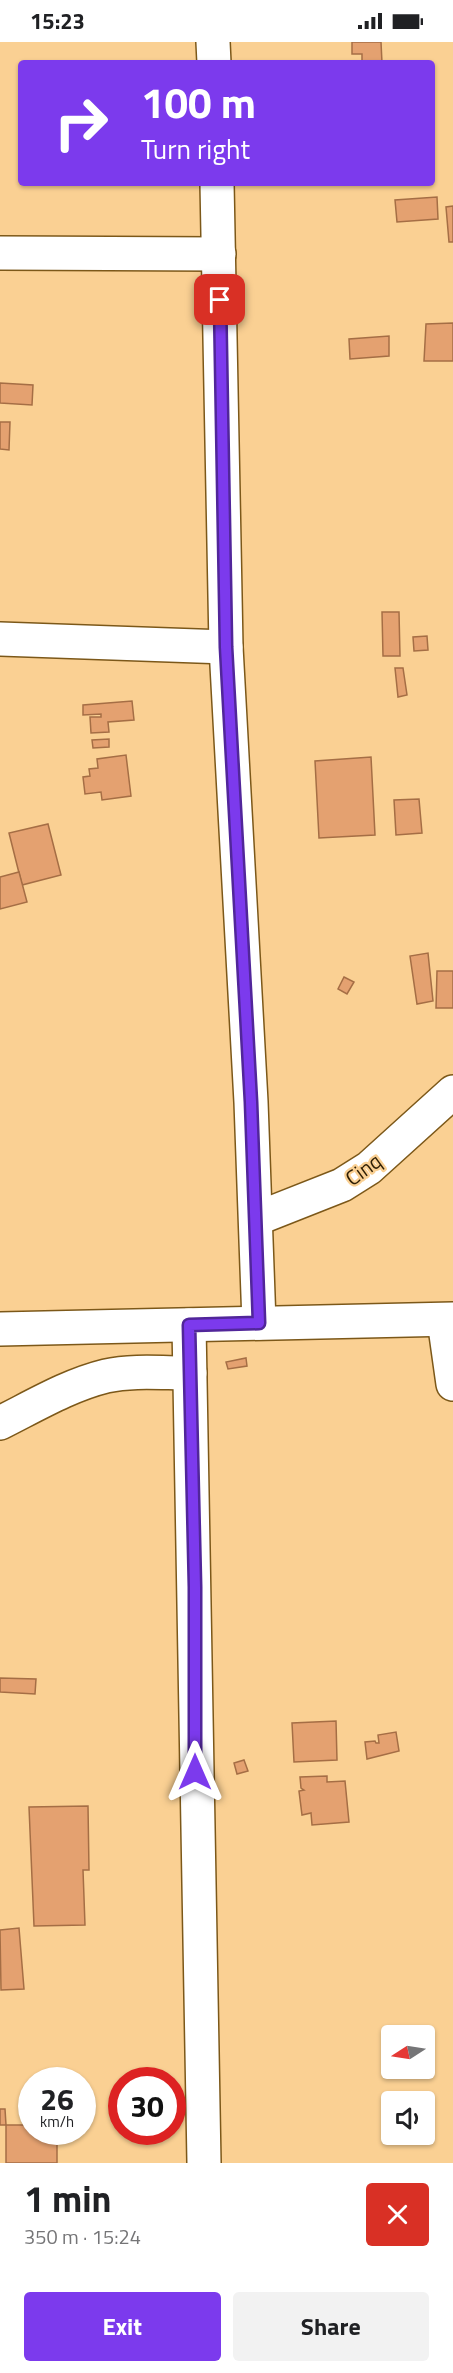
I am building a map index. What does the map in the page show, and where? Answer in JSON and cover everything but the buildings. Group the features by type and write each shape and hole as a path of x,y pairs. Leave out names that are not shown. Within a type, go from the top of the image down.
{"street":[{"path":"213,42 214,60"},
{"path":"217,186 226,647 256,1219 259,1323"},
{"path":"0,254 219,254"},
{"path":"0,639 226,647"},
{"name":"Cinq","path":"256,1219 342,1185 369,1168 453,1092"},
{"path":"0,1329 448,1319 453,1384"},
{"path":"189,1325 195,1587 195,1772 204,2163"},
{"path":"0,1423 78,1384 108,1376 133,1373 190,1373"}],"route":[{"path":"195,1772 195,1587 189,1325 259,1323 251,1102 226,647 220,300"}]}
